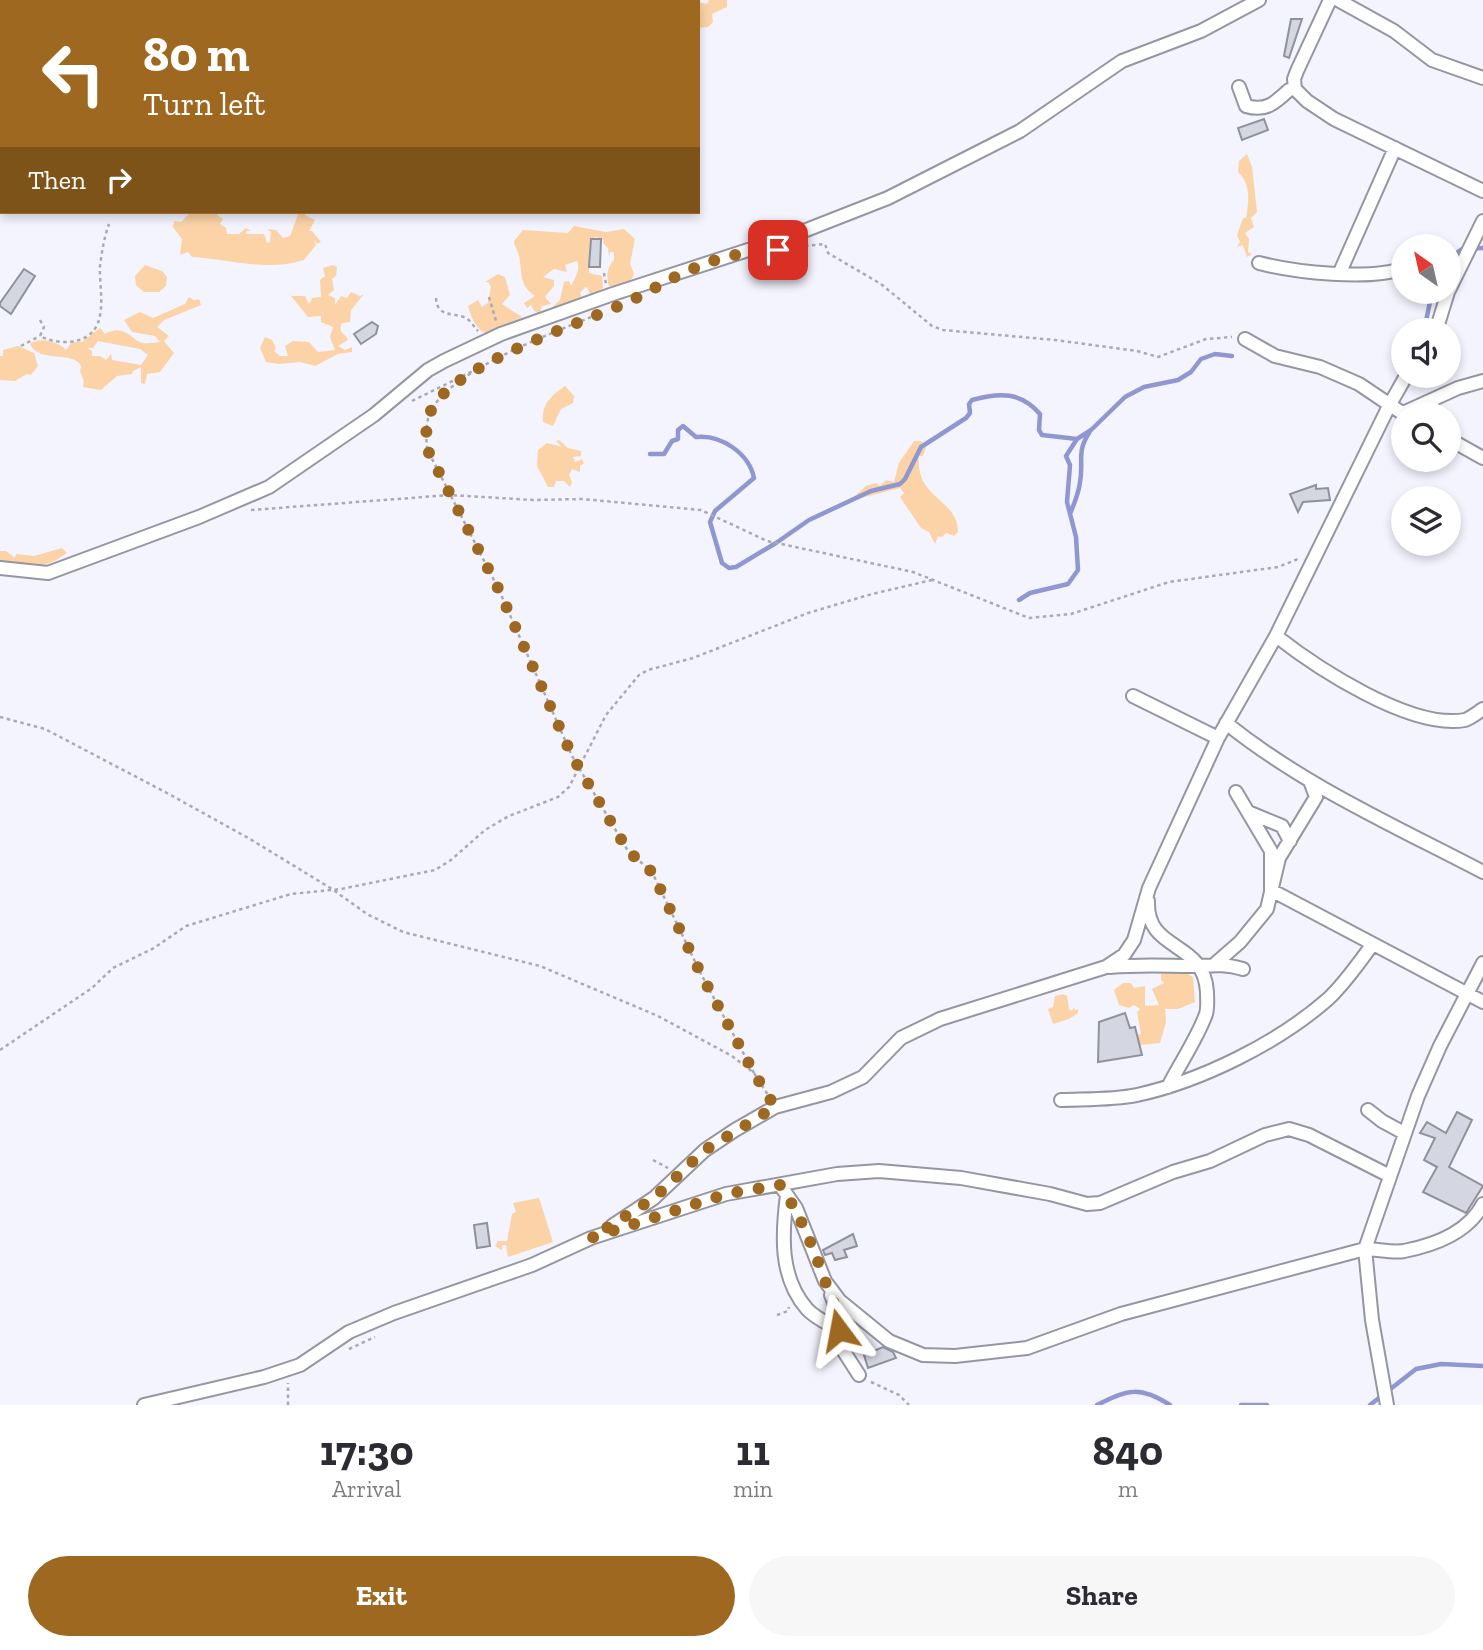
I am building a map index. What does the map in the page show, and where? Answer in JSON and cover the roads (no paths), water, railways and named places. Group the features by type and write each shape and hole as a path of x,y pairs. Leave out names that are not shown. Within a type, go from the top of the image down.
{"street":[{"path":"0,568 48,573 199,517 269,487 374,415 428,370 497,336 613,294 792,236 876,203 1020,131 1122,61 1201,31 1259,0"},
{"path":"1240,87 1246,106 1256,109 1271,105 1291,85 1330,0"},
{"path":"1338,0 1394,31 1432,60 1483,78"},
{"path":"1291,85 1307,101 1334,119 1483,191"},
{"path":"1340,272 1395,148"},
{"path":"1461,255 1483,221"},
{"path":"1259,263 1299,271 1370,275 1391,271"},
{"path":"1245,340 1275,356 1320,368 1359,384 1389,406"},
{"path":"1429,402 1458,388 1483,381"},
{"path":"1106,967 1124,955 1134,940 1149,888 1218,738 1276,636 1399,388"},
{"path":"1461,446 1483,458"},
{"path":"1276,636 1310,663 1401,711 1437,720 1466,720 1483,709"},
{"path":"1133,696 1218,738"},
{"path":"1226,723 1262,751 1310,780 1483,872"},
{"path":"1216,963 1240,942 1267,909 1279,858 1308,815 1316,797 1310,780"},
{"path":"1236,792 1271,850 1271,890"},
{"path":"1248,812 1282,826 1296,825 1308,815"},
{"path":"1282,826 1290,841"},
{"path":"1149,888 1148,909 1155,928 1201,966 1206,984 1207,1012 1168,1087"},
{"path":"1271,890 1483,1002"},
{"path":"1062,1100 1134,1096 1168,1087 1229,1062 1304,1019 1330,997 1373,945"},
{"path":"591,1238 654,1198 705,1150 775,1107 831,1092 863,1077 901,1038 940,1019 1106,967 1144,963 1201,966 1216,963 1242,970"},
{"path":"1387,1405 1372,1320 1365,1249 1404,1133 1440,1046 1483,963"},
{"path":"1368,1110 1382,1122 1404,1133"},
{"path":"144,1405 264,1377 300,1365 349,1332 394,1313 531,1265 591,1238 726,1194 784,1190 837,1174 879,1171 961,1178 1050,1194 1087,1204 1100,1203 1174,1172 1210,1161 1265,1135 1289,1129 1308,1135 1388,1175"},
{"path":"784,1190 796,1208 839,1315 841,1346 846,1360 859,1375"},
{"path":"784,1190 782,1236 790,1276 799,1298 809,1311 839,1330"},
{"path":"825,1281 840,1301 889,1341 923,1355 956,1356 1027,1348 1121,1314 1365,1249 1403,1251 1456,1234 1476,1217 1483,1204"}],"waterway":[{"path":"1461,250 1483,248"},
{"path":"1427,318 1430,304"},
{"path":"1019,600 1030,593 1068,584 1078,570 1076,537 1067,502 1070,465 1066,456 1077,439 1091,430 1125,397 1144,387 1178,380 1191,372 1201,359 1215,354 1232,356"},
{"path":"650,454 664,454 672,441 678,439 678,430 683,426 696,437 724,442 740,453 746,461 754,478 715,511 710,522 722,563 729,568 736,567 809,520 871,491 900,484 921,447 966,418 970,413 969,404 972,400 1001,395 1018,398 1040,414 1039,430 1042,435 1077,439"},
{"path":"1070,514 1081,475 1081,452 1089,433"},
{"path":"1370,1405 1416,1369 1441,1364 1483,1366"},
{"path":"1097,1405 1134,1392 1142,1392 1170,1405"},
{"path":"1241,1405 1267,1405"}]}
